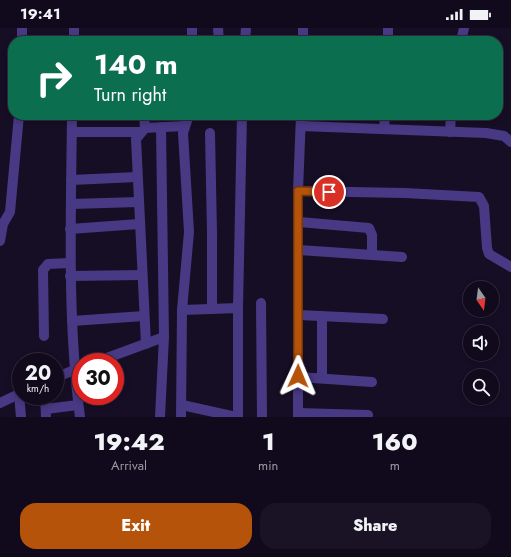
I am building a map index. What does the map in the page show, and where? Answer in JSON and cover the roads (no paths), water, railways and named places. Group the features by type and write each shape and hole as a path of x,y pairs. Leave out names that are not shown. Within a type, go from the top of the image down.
{"street":[{"path":"0,241 3,224 10,212 19,120"},
{"path":"72,120 70,276 75,353"},
{"path":"143,120 142,130 136,138 136,147 146,344"},
{"path":"181,417 182,310 189,232 183,133 187,120"},
{"path":"182,405 237,417 242,120"},
{"path":"301,120 298,191 298,415 368,415"},
{"path":"384,129 385,120"},
{"path":"450,132 451,120"},
{"path":"72,132 142,130 161,127 185,126"},
{"path":"301,126 499,135 511,142"},
{"path":"157,417 164,337 161,127"},
{"path":"210,133 212,309"},
{"path":"71,180 137,177"},
{"path":"298,191 404,193 479,198 484,206 487,248 489,254 511,267"},
{"path":"71,204 138,202"},
{"path":"299,222 369,228 372,236 372,255"},
{"path":"70,230 139,224"},
{"path":"299,250 402,257"},
{"path":"44,336 43,270 48,264 70,263"},
{"path":"70,276 142,275"},
{"path":"261,303 262,417"},
{"path":"182,310 238,308"},
{"path":"298,314 383,319"},
{"path":"72,321 144,316"},
{"path":"322,316 322,378"},
{"path":"121,353 164,337"},
{"path":"298,376 372,382"},
{"path":"0,403 12,398"},
{"path":"20,405 21,417"},
{"path":"46,413 78,405 80,417"}]}
